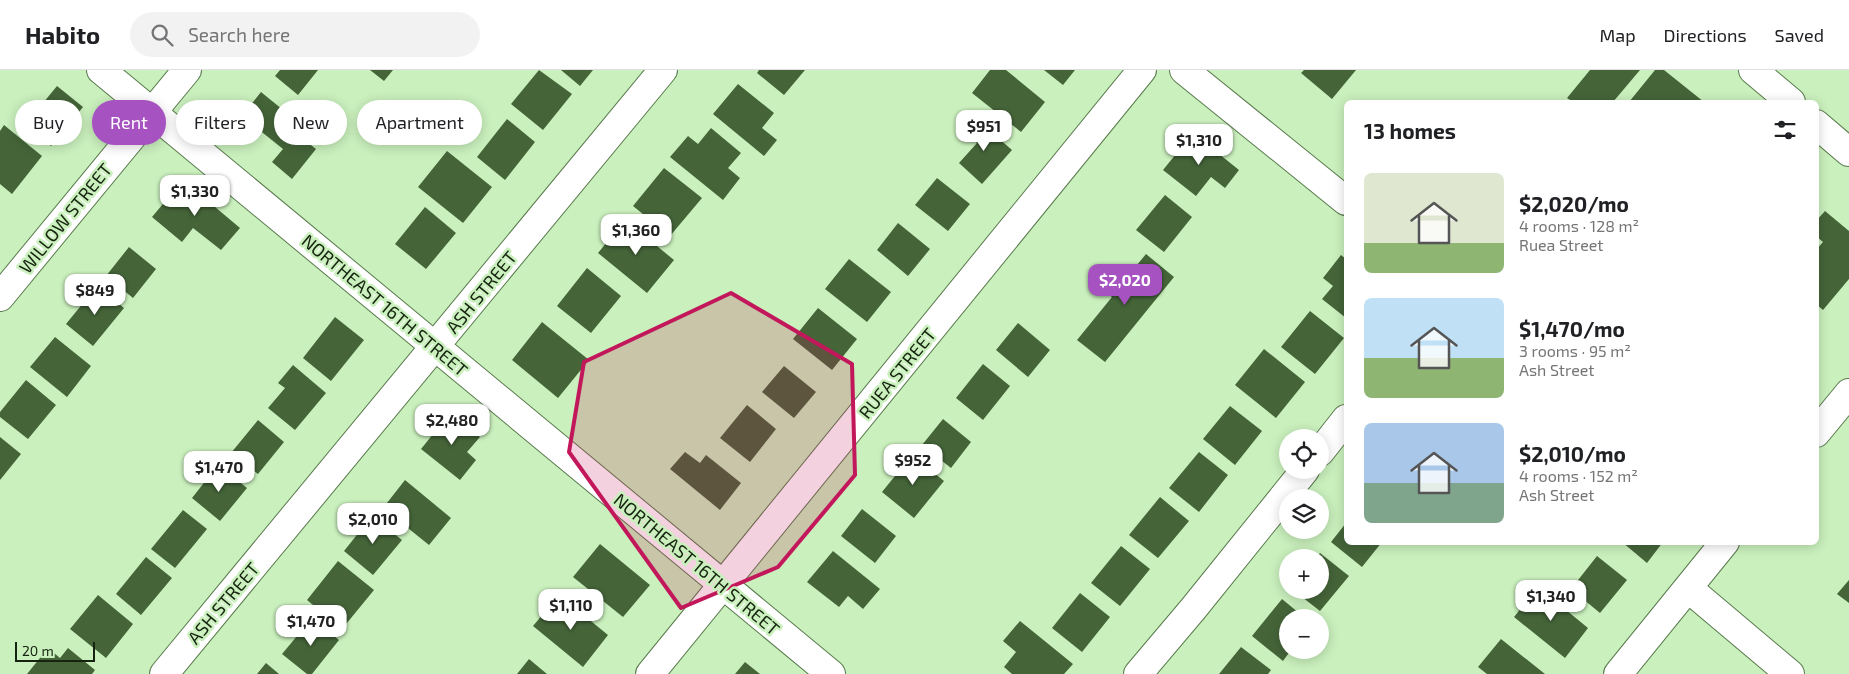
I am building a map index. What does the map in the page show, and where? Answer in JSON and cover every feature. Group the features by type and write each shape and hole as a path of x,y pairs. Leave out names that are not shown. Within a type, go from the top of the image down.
{"street":[{"name":"NORTHEAST 16TH STREET","path":"101,70 138,100"},
{"name":"WILLOW STREET","path":"161,100 187,70"},
{"name":"ASH STREET","path":"164,674 663,70"},
{"name":"RUEA STREET","path":"650,674 724,586 1142,70"},
{"path":"1753,70 1789,100"},
{"path":"1193,73 1344,199"},
{"name":"NORTHEAST 16TH STREET","path":"166,123 831,674"},
{"path":"1819,127 1849,152"},
{"name":"WILLOW STREET","path":"0,297 124,145"},
{"path":"1819,429 1849,393"},
{"path":"1329,441 1344,422"},
{"path":"1138,674 1298,479"},
{"path":"1618,674 1723,545"},
{"path":"1688,588 1790,674"}],"highlighted area":[{"path":"731,293 852,364 855,475 778,567 681,608 569,452 584,362"}],"building":[{"path":"280,70 318,70 298,95 275,76"},
{"path":"370,70 393,70 384,81"},
{"path":"539,70 572,94 543,130 511,104"},
{"path":"561,70 593,70 580,86"},
{"path":"759,70 805,70 784,95 757,73"},
{"path":"990,70 1006,70 1045,102 1021,132 972,93"},
{"path":"1044,70 1075,70 1063,85"},
{"path":"1304,70 1356,70 1332,99 1301,73"},
{"path":"1590,70 1640,70 1615,100 1570,100 1567,98"},
{"path":"1655,70 1664,70 1702,100 1631,100"},
{"path":"738,84 774,113 762,128 777,140 764,156 713,114"},
{"path":"57,86 74,100 46,100"},
{"path":"261,92 274,103 274,142 264,134 264,100 255,100"},
{"path":"975,118 1012,150 982,184 959,163 977,143 964,131"},
{"path":"507,119 535,142 505,180 477,157"},
{"path":"4,125 15,134 15,145 29,145 42,156 12,194 0,184 0,131"},
{"path":"711,128 741,153 728,168 740,178 723,200 670,157 688,136 698,144"},
{"path":"1193,133 1239,170 1225,188 1211,177 1196,196 1163,170"},
{"path":"278,145 311,145 316,149 292,179 272,162 283,149"},
{"path":"447,151 492,187 463,223 418,187"},
{"path":"664,168 702,198 670,236 633,206"},
{"path":"937,178 970,204 948,231 915,205"},
{"path":"183,180 240,228 221,250 193,228 182,242 152,217"},
{"path":"1165,195 1192,217 1164,252 1136,230"},
{"path":"425,207 456,233 426,269 395,244"},
{"path":"1825,211 1849,231 1849,279 1823,310 1819,307 1819,247 1823,242 1819,239 1819,218"},
{"path":"625,220 674,260 647,293 598,253"},
{"path":"898,223 930,249 908,276 877,250"},
{"path":"129,247 156,269 133,298 106,276"},
{"path":"1146,254 1174,277 1105,362 1077,340 1112,297 1102,289 1118,269 1127,277"},
{"path":"1341,255 1344,257 1344,316 1322,299 1333,286 1323,278"},
{"path":"849,259 891,292 867,322 825,289"},
{"path":"587,268 621,296 591,333 557,306"},
{"path":"97,286 124,308 93,346 66,324"},
{"path":"818,308 857,339 832,370 793,339"},
{"path":"1310,311 1344,338 1315,374 1281,347"},
{"path":"335,317 364,340 331,381 303,358"},
{"path":"542,322 589,360 558,398 512,360"},
{"path":"1018,323 1050,350 1028,377 996,350"},
{"path":"55,337 91,366 67,397 30,367"},
{"path":"1264,349 1305,382 1276,418 1235,385"},
{"path":"983,364 1010,386 983,420 956,398"},
{"path":"293,365 326,393 295,430 268,408 285,388 278,383"},
{"path":"784,366 816,392 794,418 762,392"},
{"path":"26,380 56,405 28,439 0,417 0,412"},
{"path":"747,405 776,429 750,462 720,438"},
{"path":"1230,406 1262,431 1235,465 1203,439"},
{"path":"450,413 480,437 467,452 476,460 460,480 421,449"},
{"path":"943,419 971,442 951,468 922,445"},
{"path":"258,420 284,442 258,474 231,453"},
{"path":"0,437 21,454 0,480"},
{"path":"685,452 700,463 706,455 741,483 720,510 670,469"},
{"path":"1199,452 1228,475 1199,512 1169,488"},
{"path":"912,455 944,481 914,518 882,492"},
{"path":"218,465 247,488 220,521 192,498"},
{"path":"405,480 451,518 429,545 383,508"},
{"path":"1160,497 1189,521 1158,558 1129,535"},
{"path":"862,509 896,536 875,563 841,536"},
{"path":"183,510 207,529 175,568 151,549"},
{"path":"372,516 402,540 373,575 344,551"},
{"path":"1344,526 1344,545 1380,545 1362,567 1331,542"},
{"path":"600,544 650,585 623,617 573,577"},
{"path":"1626,545 1661,545 1647,563"},
{"path":"1121,546 1150,569 1120,606 1091,583"},
{"path":"833,551 880,589 863,609 848,596 839,607 807,582"},
{"path":"1597,556 1627,580 1600,613 1571,589"},
{"path":"146,557 172,578 141,615 116,594"},
{"path":"1329,560 1349,576 1322,609 1317,609 1305,599 1329,599"},
{"path":"338,561 374,590 342,629 307,600"},
{"path":"1849,580 1849,603 1837,594"},
{"path":"1538,587 1588,628 1565,658 1514,617"},
{"path":"1080,593 1110,617 1082,652 1052,628"},
{"path":"98,595 133,624 106,658 70,629"},
{"path":"559,595 608,635 583,667 533,626"},
{"path":"1282,599 1294,609 1279,609 1279,658 1252,636"},
{"path":"312,618 339,640 312,674 307,674 282,654"},
{"path":"1020,621 1073,664 1064,674 1012,674 1004,667 1016,652 1003,641"},
{"path":"1501,639 1545,674 1487,674 1478,667"},
{"path":"1241,647 1271,670 1268,674 1219,674"},
{"path":"48,648 60,658 68,648 95,670 92,674 27,674"},
{"path":"529,659 547,674 517,674"},
{"path":"745,662 760,674 735,674"},
{"path":"266,663 279,674 257,674"}]}
